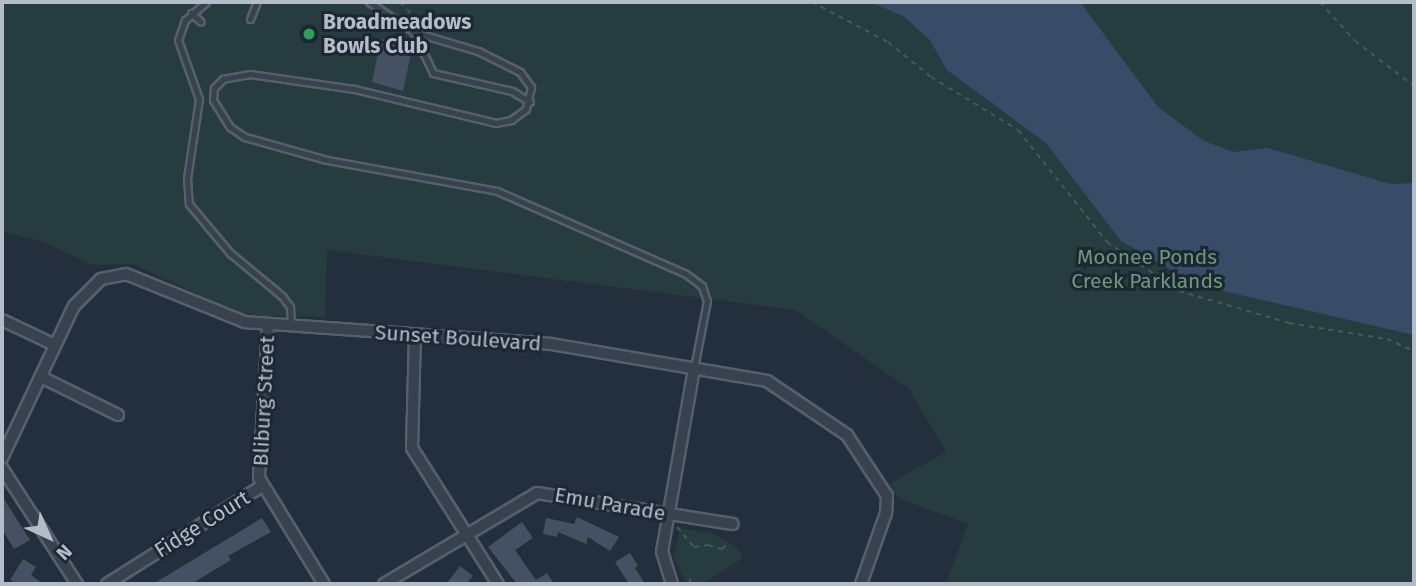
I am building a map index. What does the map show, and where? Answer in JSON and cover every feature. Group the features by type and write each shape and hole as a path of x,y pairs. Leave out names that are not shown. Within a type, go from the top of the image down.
{"street":[{"name":"Sunset Boulevard","path":"2,458 55,345 85,293 101,279 118,274 144,279 235,320 268,325 551,344 773,384 851,439 888,503 861,584"},
{"path":"2,320 55,345"},
{"name":"Bliburg Street","path":"268,325 262,486 324,584"},
{"path":"415,334 411,442 498,584"},
{"path":"672,584 662,552 694,368"},
{"path":"41,377 118,415"},
{"path":"2,468 77,584"},
{"name":"Fidge Court","path":"107,584 262,486"},
{"name":"Emu Parade","path":"384,584 537,493 733,524"}],"lane":[{"path":"206,2 191,13 181,26 178,40 199,99 187,178 190,204 230,253 282,296 289,307 291,326"},
{"path":"250,19 257,2"},
{"path":"369,2 416,33 508,64 528,80 530,102 520,116 496,123 354,89 250,74 223,79 213,96 221,116 245,137 327,160 497,191 686,274 702,286 706,301 694,368"},
{"path":"191,13 201,22"},
{"path":"416,33 433,73 512,91 530,102"}],"path":[{"path":"400,2 421,24 416,33"},
{"path":"812,2 888,42 931,78 1018,130 1107,242 1179,291 1289,323 1387,339 1414,351"},
{"path":"1320,2 1355,41 1414,86"},
{"path":"677,526 694,547 708,545 722,549 728,544"},
{"path":"689,584 692,575"}],"green space":[{"name":"Moonee Ponds Creek Parklands","path":"2,2 1414,2 1414,584 946,584 968,524 898,498 889,484 946,452 908,388 795,310 327,250 325,317 260,316 234,311 133,264 92,265 46,243 2,231"},
{"path":"680,528 712,533 735,546 743,558 703,584 686,584 674,558"}],"water":[{"path":"870,2 1080,2 1158,107 1204,141 1233,152 1267,148 1391,184 1414,183 1414,335 1198,285 1121,241 1046,143 947,70 930,40 903,16"}],"building":[{"path":"381,39 412,49 403,91 372,82"},
{"path":"2,496 30,540 14,549 2,529"},
{"path":"577,517 619,537 610,551 588,537 586,544 558,532 557,537 543,534 546,518 574,524"},
{"path":"262,518 271,532 228,556 231,560 191,584 153,584"},
{"path":"522,522 533,538 515,550 536,580 547,573 554,584 517,584 488,547"},
{"path":"630,553 645,584 629,584 615,562"},
{"path":"23,559 36,567 31,575 43,584 17,584 10,580"},
{"path":"460,566 473,576 466,584 446,584"}],"place":[{"name":"Broadmeadows Bowls Club","path":"309,34"}]}
